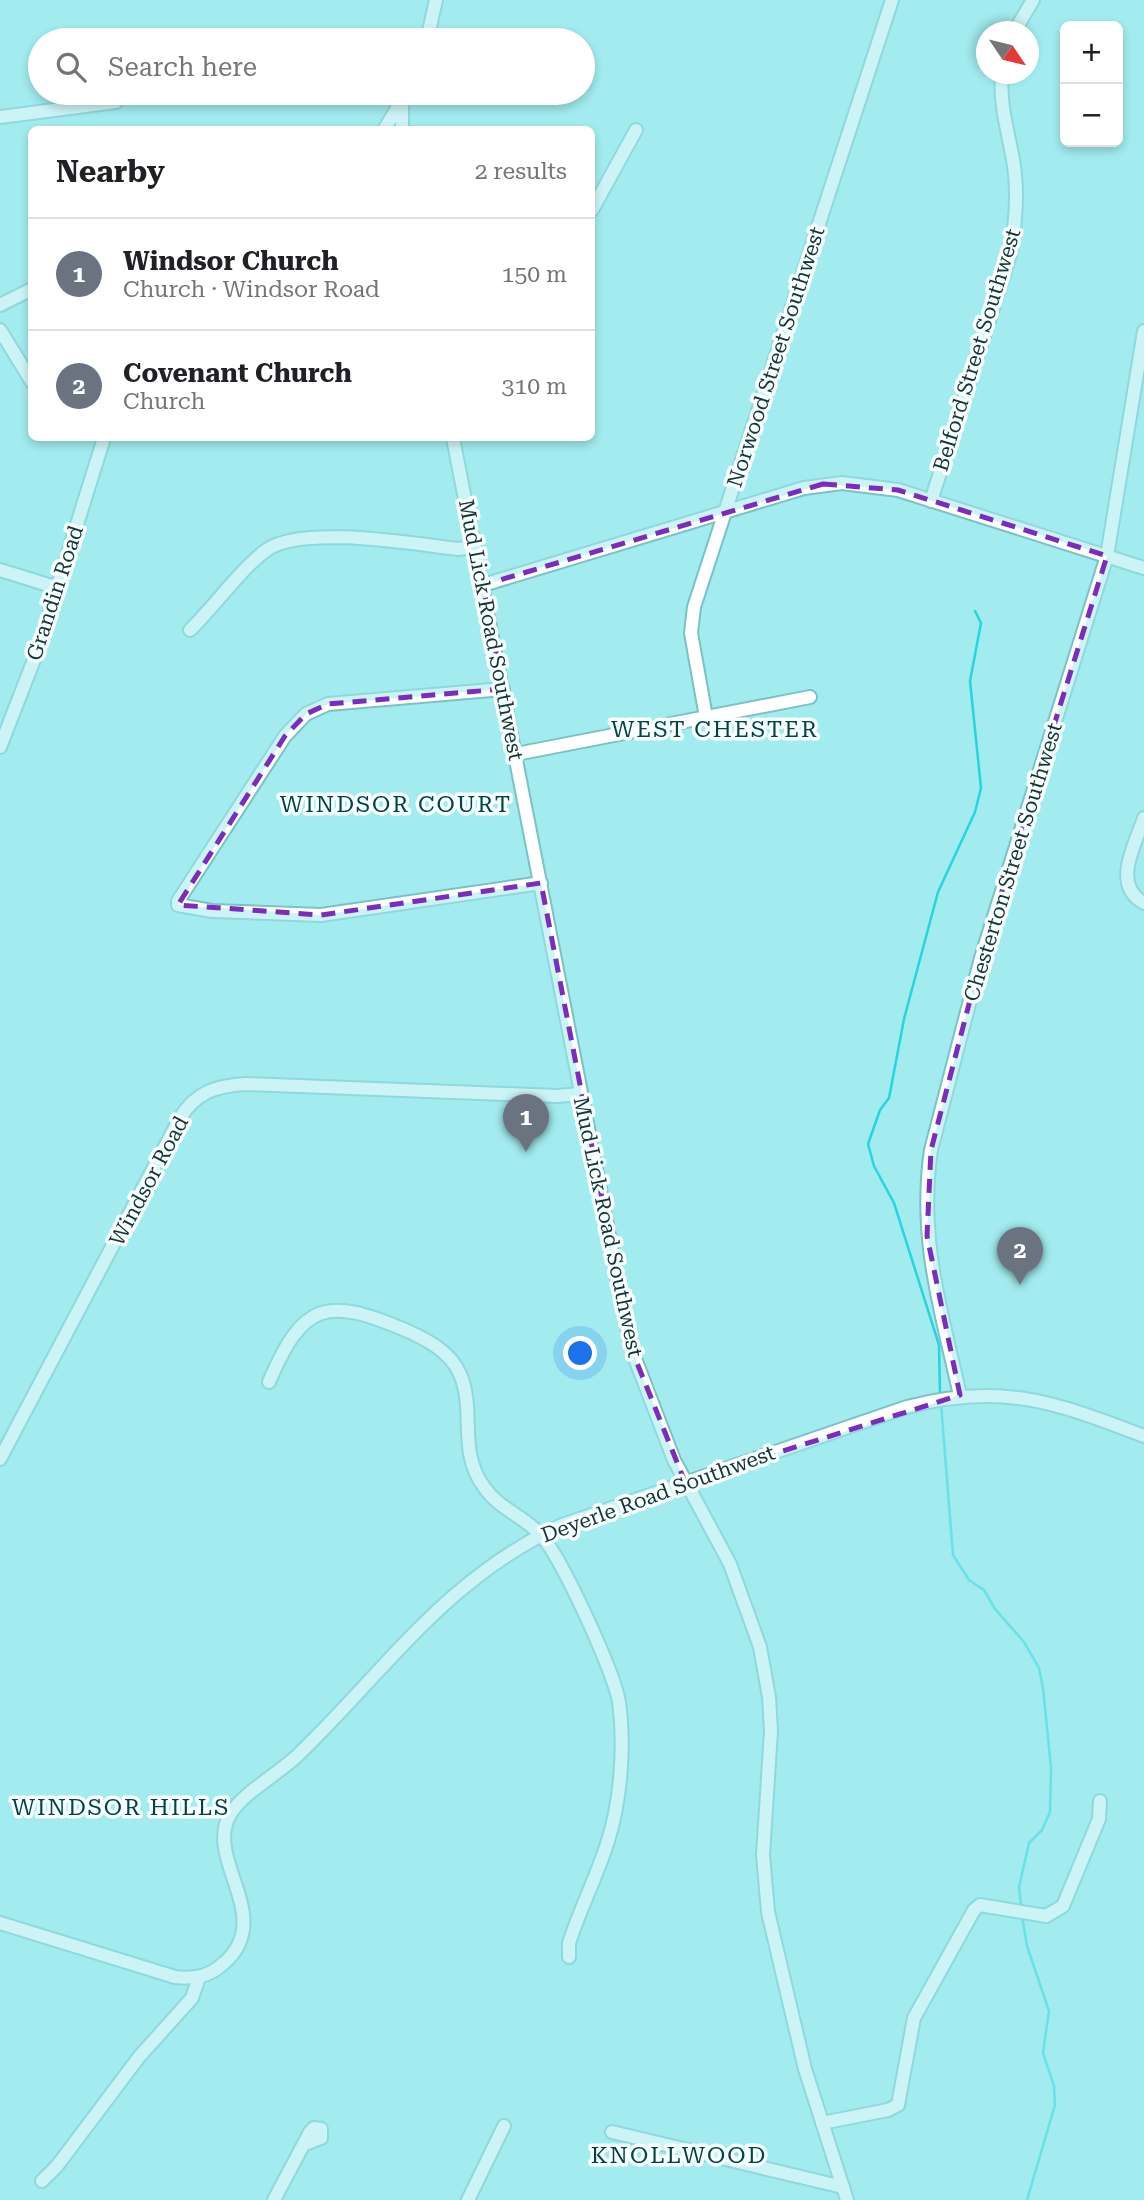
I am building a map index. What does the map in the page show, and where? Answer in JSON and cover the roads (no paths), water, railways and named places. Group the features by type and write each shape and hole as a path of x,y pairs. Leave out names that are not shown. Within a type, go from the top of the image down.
{"street":[{"path":"430,28 436,0"},
{"name":"Norwood Street Southwest","path":"706,717 691,621 892,0"},
{"path":"1021,21 1033,0"},
{"name":"Belford Street Southwest","path":"931,500 1005,271 1015,231 1017,191 1002,106 1002,84"},
{"path":"0,117 93,105"},
{"path":"386,126 399,105"},
{"path":"402,126 403,105"},
{"path":"595,205 636,130"},
{"path":"0,305 28,291"},
{"path":"0,330 28,376"},
{"name":"Chesterton Street Southwest","path":"949,1397 927,1236 927,1189 931,1150 981,958 1107,556 1144,331"},
{"name":"Grandin Road","path":"0,747 58,588 103,441"},
{"name":"Mud Lick Road Southwest","path":"454,441 631,1348 659,1427 685,1482 730,1564 751,1618 762,1659 771,1731 763,1855 768,1912 795,2032 845,2194"},
{"path":"483,585 804,488 842,483 888,488 931,500 1144,568"},
{"path":"190,630 259,556 288,540 324,537 458,549 475,547"},
{"path":"0,570 58,588"},
{"path":"503,688 328,704 306,714 277,747 216,839 178,905 212,911 321,915 541,883"},
{"path":"516,754 810,697"},
{"path":"1144,818 1126,880 1131,893 1144,902"},
{"name":"Windsor Road","path":"0,1459 180,1118 203,1093 225,1085 245,1084 557,1096 581,1094"},
{"path":"269,1382 288,1342 305,1324 324,1312 335,1309 356,1311 426,1339 451,1360 462,1379 468,1452 483,1486 504,1507 541,1535 550,1546 609,1667 620,1719 617,1791 611,1828 569,1943 569,1957"},
{"name":"Deyerle Road Southwest","path":"199,1977 222,1966 239,1947 244,1927 241,1901 225,1831 234,1808 296,1758 465,1583 541,1535 685,1482 949,1397 1022,1397 1070,1410 1144,1436"},
{"path":"822,2123 888,2110 898,2105 915,2018 974,1910 980,1905 1045,1916 1063,1906 1099,1819 1100,1801"},
{"path":"0,1923 169,1976 199,1977 192,1998 154,2038 42,2181"},
{"path":"468,2200 503,2126"},
{"path":"612,2132 845,2194"},
{"path":"275,2200 305,2144"}],"waterway":[{"path":"940,1394 939,1345 894,1203 874,1166 868,1144 880,1110 889,1098 904,1019 938,892 975,812 981,788 970,681 981,623 975,611"},
{"path":"941,1404 953,1555 969,1580 984,1590 995,1609 1024,1642 1039,1668 1043,1688 1051,1768 1050,1812 1042,1830 1029,1843 1019,1887 1021,1906"},
{"path":"1022,1916 1027,1946 1049,2011 1043,2053 1054,2086 1055,2105 1027,2200"}],"place":[{"name":"Windsor Church","path":"526,1152"},
{"name":"Covenant Church","path":"1020,1285"}],"district":[{"name":"WEST CHESTER","path":"715,729"},
{"name":"WINDSOR COURT","path":"396,804"},
{"name":"WINDSOR HILLS","path":"121,1807"},
{"name":"KNOLLWOOD","path":"679,2155"}]}
